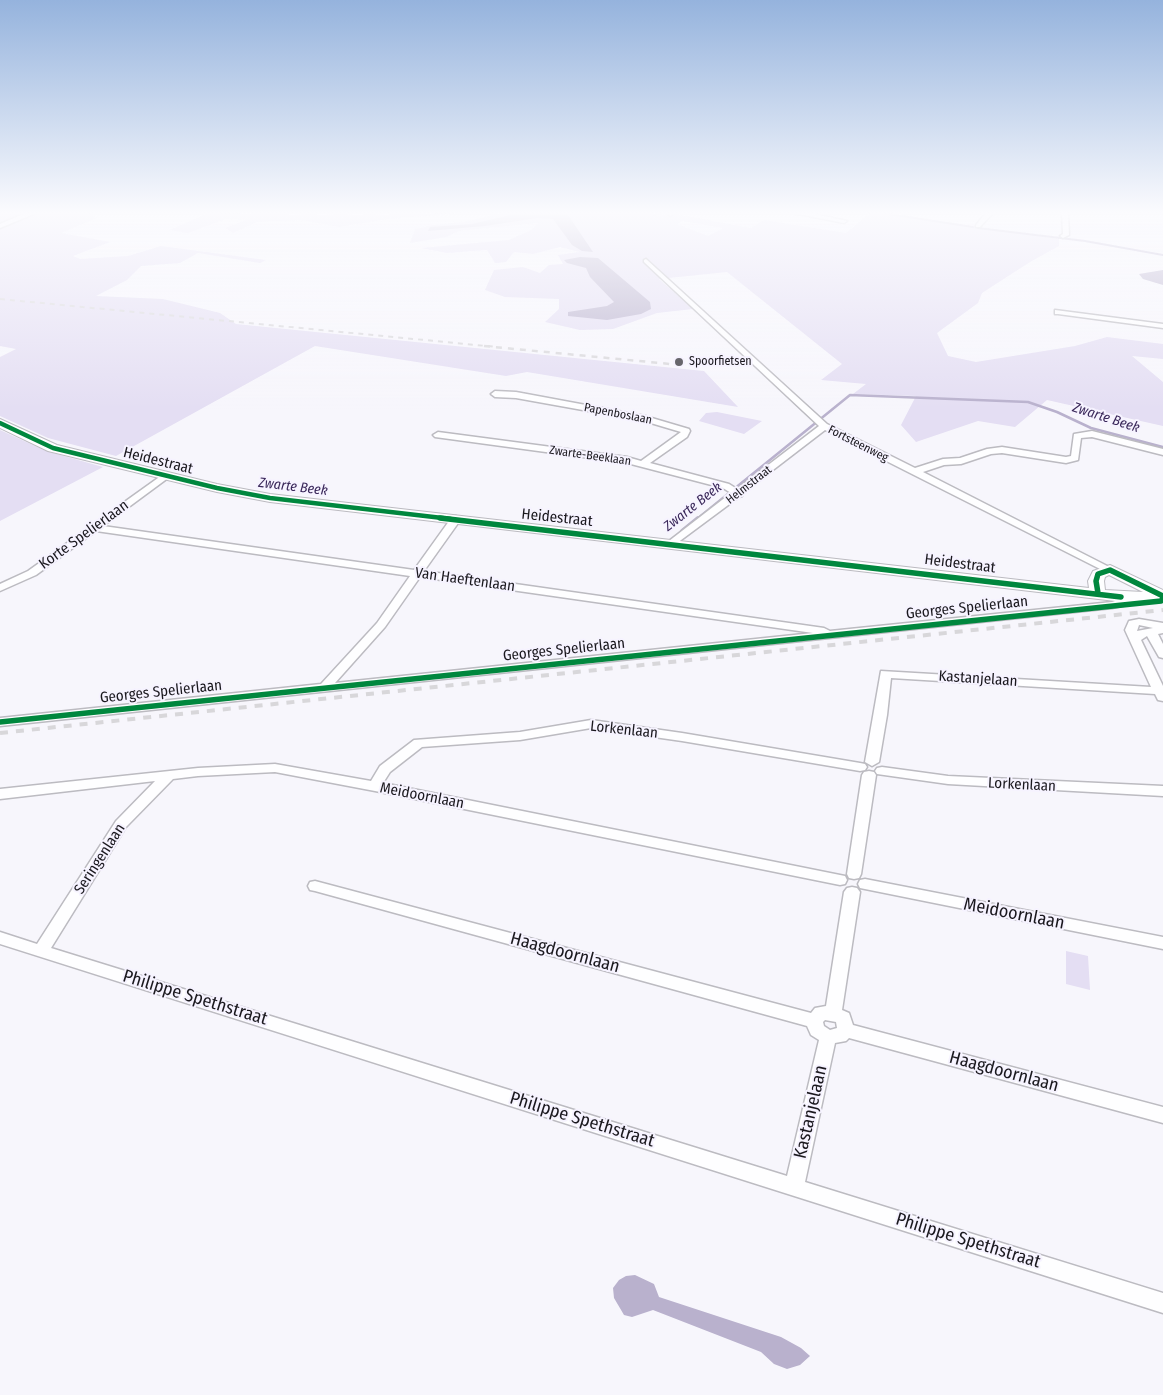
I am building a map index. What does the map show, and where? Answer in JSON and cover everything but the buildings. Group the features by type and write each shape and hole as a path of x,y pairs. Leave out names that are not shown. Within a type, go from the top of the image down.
{"street":[{"name":"Fortsteenweg","path":"664,278 824,426 1163,596"},
{"path":"1058,312 1163,326"},
{"name":"Papenboslaan","path":"495,394 516,395 645,419 686,431 684,435 643,464"},
{"name":"Heidestraat","path":"0,424 53,448 165,476 270,498 673,543 1121,597 1163,596"},
{"name":"Helmstraat","path":"673,543 739,494 824,426"},
{"path":"914,472 943,462 961,461 990,451 1002,450 1066,460 1075,458 1077,436 1092,434 1163,452"},
{"name":"Zwarte-Beeklaan","path":"438,435 627,460 726,486 739,494"},
{"name":"Korte Spelierlaan","path":"0,588 32,573 165,476"},
{"path":"325,687 381,625 456,519"},
{"name":"Van Haeftenlaan","path":"94,528 823,630 836,634"},
{"path":"1098,593 1096,581 1098,574 1110,570"},
{"name":"Georges Spelierlaan","path":"0,722 1112,605 1123,603 1124,600 1121,597"},
{"path":"1161,695 1131,630 1133,623 1147,622 1163,626"},
{"path":"1136,638 1142,633 1163,630"},
{"path":"1150,631 1163,654"},
{"name":"Kastanjelaan","path":"833,1013 881,715 885,674 1161,695"},
{"name":"Lorkenlaan","path":"375,786 385,769 418,743 520,736 590,724 682,736 871,769 958,781 1163,791"},
{"name":"Meidoornlaan","path":"0,794 169,775 275,768 375,786 853,883 1163,943"},
{"name":"Seringenlaan","path":"41,950 121,824 169,775"},
{"name":"Haagdoornlaan","path":"315,886 814,1021"},
{"name":"Philippe Spethstraat","path":"0,938 1163,1303"},
{"path":"833,1013 842,1018 846,1030 840,1036 828,1037 817,1030 814,1021 821,1014 833,1013"},
{"name":"Haagdoornlaan","path":"846,1030 1163,1115"},
{"name":"Kastanjelaan","path":"794,1187 828,1037"}],"shaded area":[{"path":"0,278 129,278 96,296 163,299 220,313 236,324 704,371 738,407 527,372 506,376 315,346 116,456 48,438 0,416 0,357 16,349 0,346"},
{"path":"490,278 668,278 659,279 693,309 657,313 613,329 580,330 545,322 559,309 559,299 505,297 485,290"},
{"path":"591,278 622,278 650,302 651,309 641,314 607,320 568,316 568,312 607,306 614,302"},
{"path":"735,278 1005,278 982,293 978,303 937,333 948,356 976,362 1075,346 1107,337 1163,344 1163,359 1132,356 1163,382 1163,426 1047,400 1015,427 978,421 916,442 901,425 916,396 853,394 866,384 821,380 842,364"},
{"path":"1163,278 1163,285 1143,279"},
{"path":"717,412 762,421 744,434 699,421 706,413"},
{"path":"0,430 46,451 103,467 0,521"},
{"path":"1066,951 1088,956 1090,990 1066,984"},
{"path":"635,1275 654,1284 659,1297 781,1337 801,1348 810,1356 800,1365 787,1369 774,1364 761,1352 653,1310 632,1317 624,1315 614,1298 613,1288 619,1280 626,1276"}],"waterway":[{"name":"Zwarte Beek","path":"697,519 850,395 1028,402 1057,412 1091,428 1163,447"},
{"name":"Zwarte Beek","path":"682,531 698,518"}],"railway":[{"path":"0,299 497,347"},
{"path":"484,346 670,364"},
{"path":"0,733 1163,610"}],"cycle path":[{"path":"0,423 53,448 217,488 270,498 1121,597"},
{"path":"1098,593 1096,581 1098,574 1110,570 1163,596"},
{"path":"0,722 1161,601 1163,598"}],"place":[{"name":"Spoorfietsen","path":"679,362"}]}
